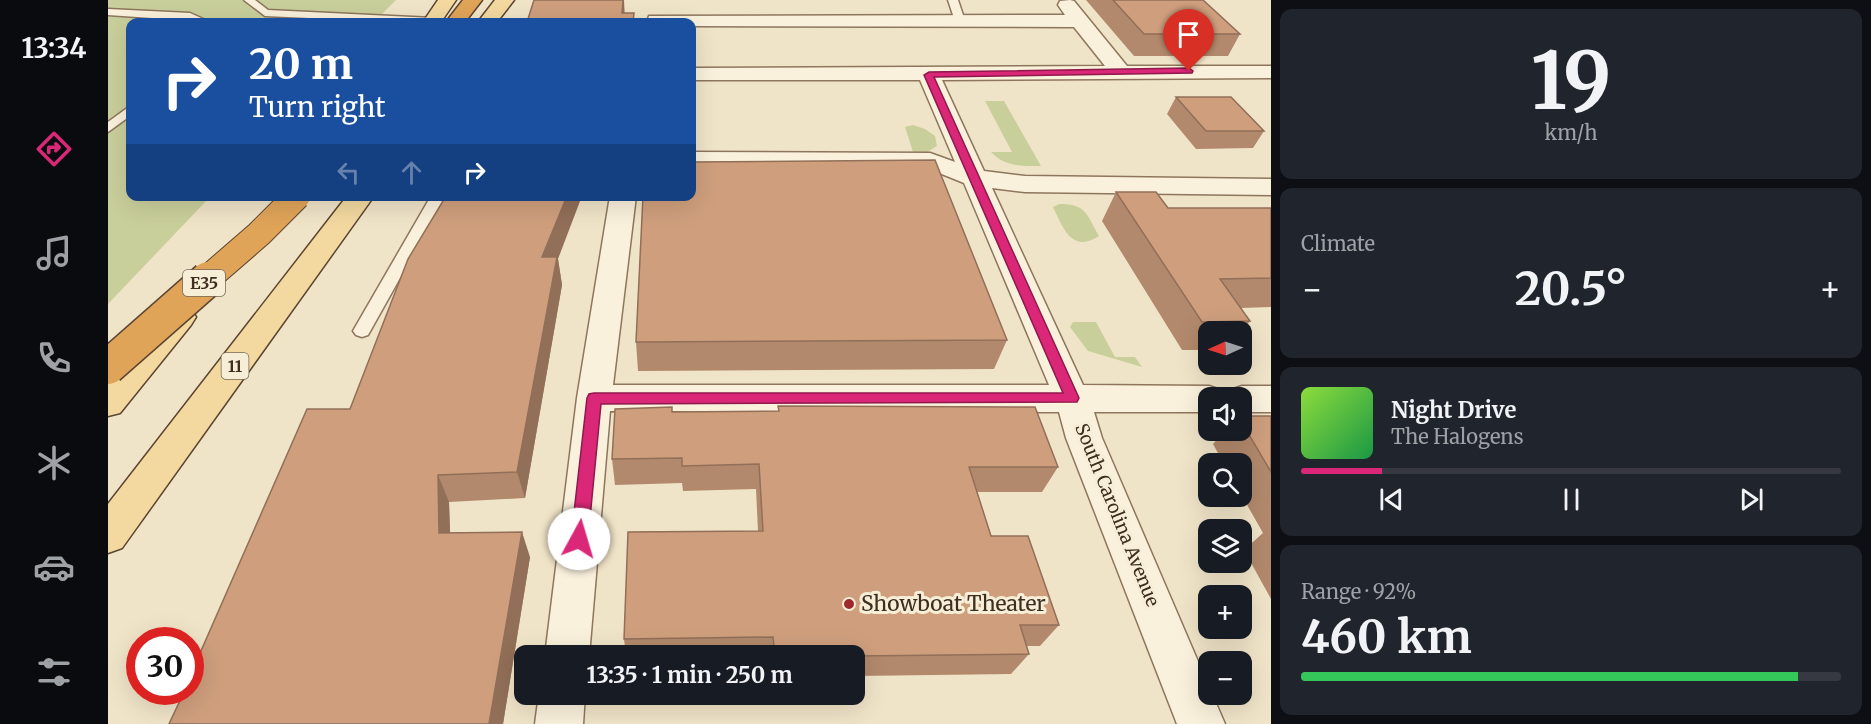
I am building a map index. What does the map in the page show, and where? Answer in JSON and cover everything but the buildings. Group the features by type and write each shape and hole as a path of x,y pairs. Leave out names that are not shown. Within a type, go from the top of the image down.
{"highway":[{"path":"458,18 472,0"},
{"name":"E35","path":"108,367 259,234 292,201"}],"main road":[{"path":"435,18 447,0"},
{"path":"489,18 505,0"},
{"path":"108,403 278,201"},
{"name":"11","path":"108,535 357,201"}],"street":[{"path":"1063,0 1121,72"},
{"path":"696,20 1080,21"},
{"path":"696,74 929,75 1271,72"},
{"path":"594,398 1072,398 929,75"},
{"path":"696,159 930,160 975,178 1025,184 1271,187"},
{"path":"568,645 594,398 622,201"},
{"name":"South Carolina Avenue","path":"1198,399 1072,398 1084,438 1201,724"},
{"path":"1252,399 1271,399"},
{"path":"559,724 561,705"}],"lane":[{"path":"249,0 265,14 348,18"},
{"path":"953,0 960,21"},
{"path":"108,12 195,18"},
{"path":"108,128 126,113"},
{"path":"362,331 437,201"}],"green space":[{"path":"108,0 396,0 378,18 126,18 126,201 206,201 108,304"},
{"path":"985,101 1004,101 1041,166 1021,166 1008,163 991,152 1012,152"},
{"path":"913,125 935,136 937,146 924,154 913,152 905,127"},
{"path":"1059,204 1081,208 1099,236 1081,242 1069,236 1053,207"},
{"path":"1073,322 1096,322 1115,357 1135,357 1142,367 1088,351 1070,327"}],"place":[{"name":"Showboat Theater","path":"849,604"}],"route":[{"path":"579,539 594,398 1072,398 929,75 1189,71"}]}
